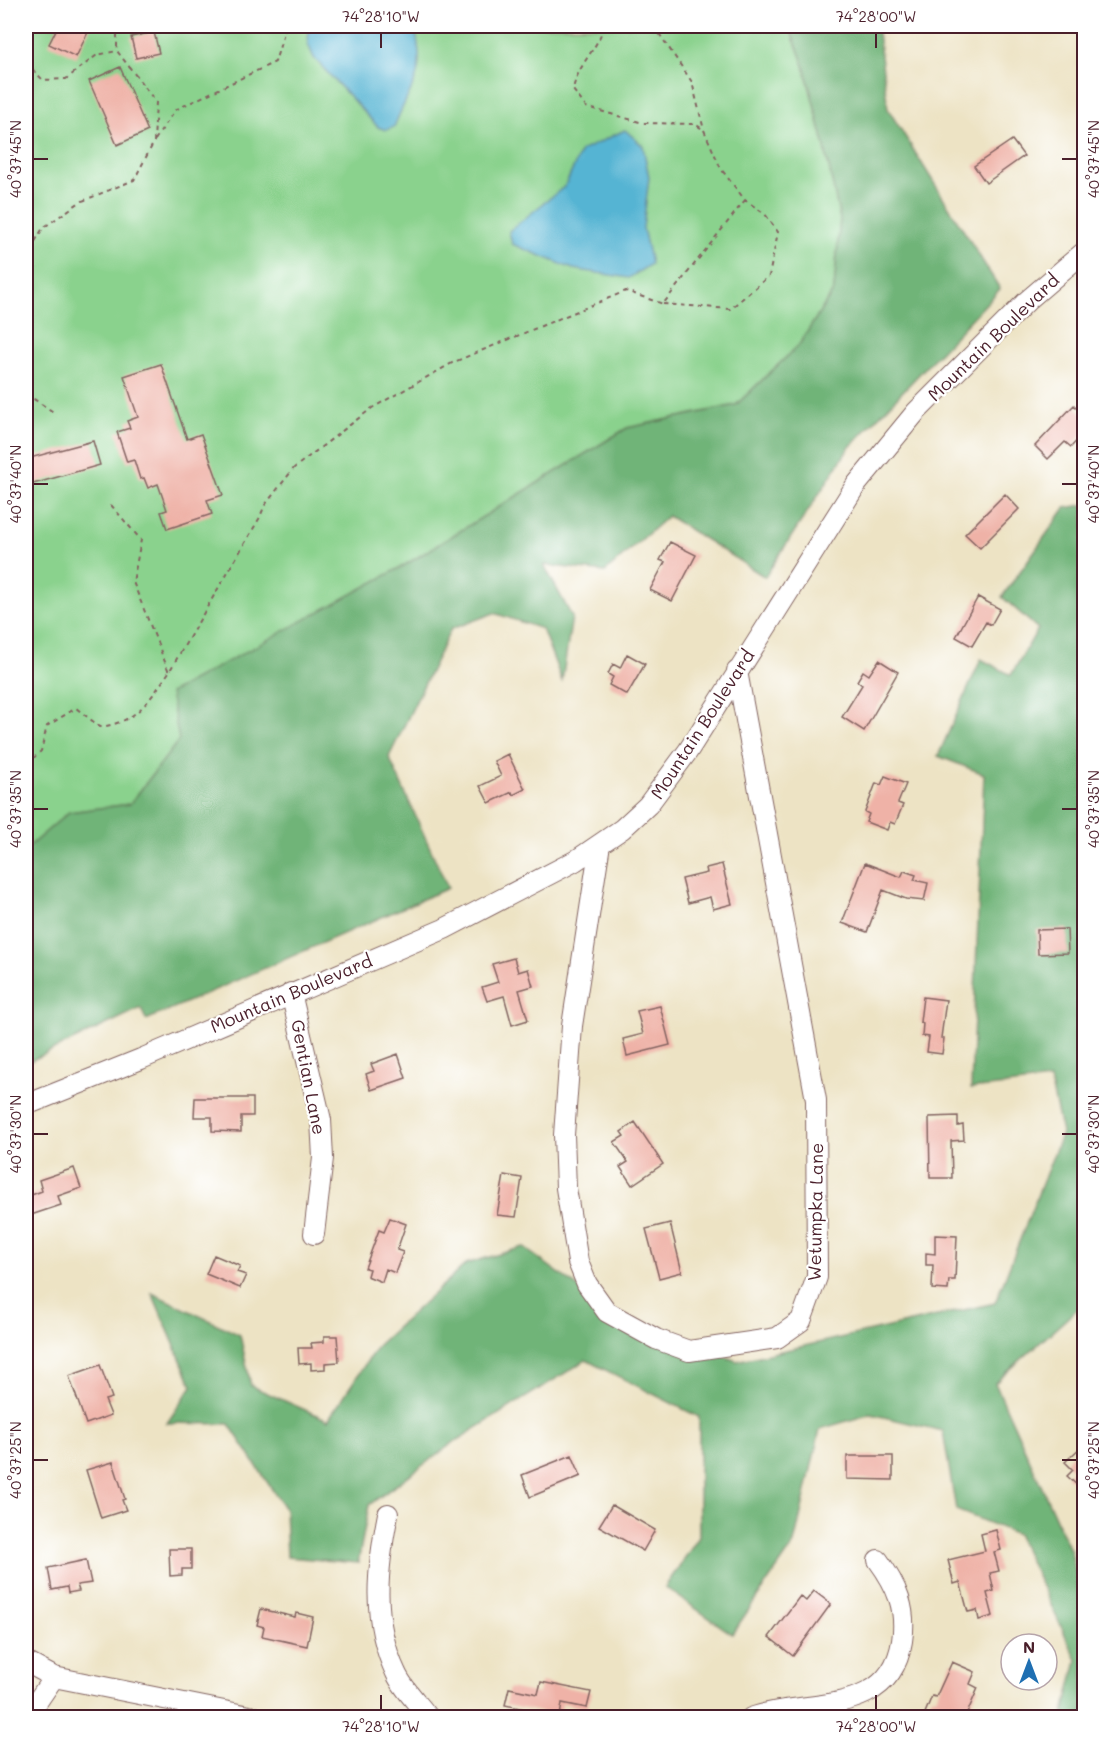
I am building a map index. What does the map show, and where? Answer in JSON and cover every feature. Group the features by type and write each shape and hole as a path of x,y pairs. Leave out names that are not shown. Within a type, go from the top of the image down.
{"street":[{"name":"Mountain Boulevard","path":"26,1105 141,1059 444,929 575,861 622,829 648,805 688,751 856,485 916,412 1028,300 1084,252"},
{"name":"Wetumpka Lane","path":"600,844 572,1026 564,1135 566,1188 578,1262 587,1284 607,1312 656,1339 688,1351 777,1338 801,1321 818,1277 816,1100 737,671"},
{"name":"Gentian Lane","path":"291,993 321,1120 323,1158 314,1234"},
{"path":"388,1514 378,1567 378,1612 396,1674 429,1718"},
{"path":"751,1718 766,1712 846,1701 876,1688 887,1677 901,1646 903,1612 892,1579 878,1560"},
{"path":"26,1662 54,1677 259,1718"},
{"path":"26,1718 54,1677"}],"path":[{"path":"117,26 117,51 156,102 154,142"},
{"path":"26,257 43,228 80,202 134,180 154,142 175,110 275,62 286,26"},
{"path":"604,26 601,36 575,75 573,90 586,107 643,123 694,124 704,130"},
{"path":"26,765 41,751 47,726 76,708 100,728 121,724 148,703 169,672 265,506 294,468 372,408 454,362 626,291 663,304 730,309 769,276 778,232 765,214 744,200 721,169 704,130 692,82 654,26"},
{"path":"26,63 43,80 66,79 98,55 117,51"},
{"path":"663,304 744,200"},
{"path":"26,394 55,413"},
{"path":"111,505 141,540 133,582 169,672"}],"green space":[{"path":"26,26 789,26 804,65 840,219 834,290 799,345 736,405 627,428 405,565 179,740 130,804 69,812 26,849"},
{"path":"789,26 877,26 888,109 1000,289 849,448 765,577 668,516 605,572 544,565 572,617 562,681 542,629 494,613 451,629 389,757 448,888 146,1020 141,1008 26,1063 26,849 69,812 130,804 179,740 170,693 405,565 627,428 736,405 799,345 834,290 840,219 804,65"},
{"path":"1084,505 1084,1303 995,1383 1071,1552 1084,1610 1084,1717 1063,1717 1077,1660 1017,1534 956,1510 943,1431 871,1414 820,1429 794,1544 732,1634 665,1587 699,1537 699,1417 586,1360 457,1440 369,1505 358,1563 287,1557 285,1509 229,1424 167,1423 192,1386 152,1293 240,1335 251,1386 328,1420 378,1345 466,1264 523,1247 623,1320 737,1361 995,1303 1062,1133 1050,1080 971,1089 984,774 938,756 981,659 1011,675 1038,629 1002,597 1065,508"}],"water":[{"path":"309,26 414,26 419,57 416,79 394,127 386,130 378,127 314,58 308,44"},
{"path":"625,130 643,146 649,177 643,228 651,264 629,278 573,269 512,244 509,231 565,186 581,151"}],"building":[{"path":"58,26 91,26 76,57 49,44"},
{"path":"154,32 159,53 136,58 131,37"},
{"path":"120,67 148,131 117,145 89,81"},
{"path":"1012,140 1024,156 986,183 974,166"},
{"path":"161,364 187,439 201,434 223,495 207,500 212,514 167,529 161,512 167,510 158,484 148,488 144,478 140,479 134,460 127,462 117,432 130,428 127,421 138,417 124,376"},
{"path":"1074,405 1084,415 1084,433 1071,447 1065,442 1048,459 1035,446"},
{"path":"93,441 100,465 26,486 26,459"},
{"path":"1005,494 1019,509 980,548 965,534"},
{"path":"670,542 696,555 672,601 650,590 665,562 660,560"},
{"path":"978,597 1000,609 991,625 986,622 972,646 956,637"},
{"path":"627,654 645,664 627,695 609,685 613,677 608,674 613,664 620,668"},
{"path":"879,660 898,672 864,731 842,717 862,685 857,681 863,671 869,675"},
{"path":"508,754 525,789 513,795 512,792 489,803 480,786 501,776 494,761"},
{"path":"885,776 906,784 898,803 903,805 895,824 890,822 887,830 866,822 869,814 865,812 876,783 881,785"},
{"path":"865,863 901,877 904,871 916,875 914,880 928,883 924,901 906,899 883,890 867,932 842,923"},
{"path":"722,864 732,904 713,909 710,897 688,903 682,879 707,873 706,868"},
{"path":"1067,929 1068,953 1038,954 1037,930"},
{"path":"514,958 518,972 528,969 533,986 519,990 528,1020 512,1025 504,996 487,1001 482,987 498,982 492,964"},
{"path":"923,997 946,1000 941,1038 944,1038 942,1054 927,1052 929,1037 922,1036 923,1023 920,1022"},
{"path":"660,1006 670,1045 627,1056 623,1039 643,1034 637,1011"},
{"path":"398,1054 406,1078 371,1090 366,1074 374,1071 371,1064"},
{"path":"195,1098 253,1098 253,1116 241,1116 241,1132 212,1131 212,1117 194,1117"},
{"path":"958,1116 958,1126 963,1125 964,1140 951,1141 952,1178 930,1178 929,1117"},
{"path":"635,1122 663,1164 632,1185 620,1167 628,1162 614,1142 624,1136 621,1132"},
{"path":"74,1168 81,1188 58,1196 61,1205 31,1215 26,1197 42,1191 39,1180"},
{"path":"504,1175 522,1178 516,1217 497,1215"},
{"path":"390,1218 406,1224 397,1250 403,1252 395,1273 386,1269 382,1282 367,1276 369,1269 365,1268 379,1230 384,1232"},
{"path":"670,1223 682,1272 659,1278 646,1229"},
{"path":"935,1235 957,1236 955,1280 949,1280 948,1290 932,1289 933,1265 926,1265 926,1253 935,1254"},
{"path":"214,1255 240,1266 237,1272 246,1275 240,1288 206,1274"},
{"path":"324,1336 337,1336 339,1362 325,1363 325,1369 311,1370 311,1363 299,1364 298,1348 312,1348 311,1343 324,1342"},
{"path":"100,1365 112,1398 105,1400 111,1415 86,1424 69,1376"},
{"path":"1084,1444 1084,1482 1083,1480 1077,1485 1067,1476 1073,1470 1065,1462"},
{"path":"572,1455 581,1476 530,1497 522,1475"},
{"path":"847,1456 893,1456 893,1480 847,1479"},
{"path":"113,1462 125,1499 122,1500 126,1510 101,1518 86,1470"},
{"path":"612,1505 655,1530 643,1551 599,1526"},
{"path":"996,1530 1001,1550 994,1552 999,1571 990,1573 994,1591 987,1593 993,1616 979,1620 977,1610 968,1612 960,1582 954,1584 948,1560 985,1551 981,1534"},
{"path":"169,1549 191,1549 191,1569 182,1569 182,1575 170,1576"},
{"path":"86,1560 91,1583 77,1585 79,1591 68,1593 67,1587 52,1590 48,1568"},
{"path":"814,1591 831,1604 793,1656 769,1637 800,1596 806,1601"},
{"path":"261,1609 295,1617 296,1613 313,1617 307,1646 262,1636 264,1627 257,1625"},
{"path":"952,1662 975,1672 970,1684 978,1688 965,1718 923,1718 932,1696 936,1697"},
{"path":"541,1682 591,1692 587,1708 562,1703 560,1716 505,1705 509,1688 538,1694"}]}
